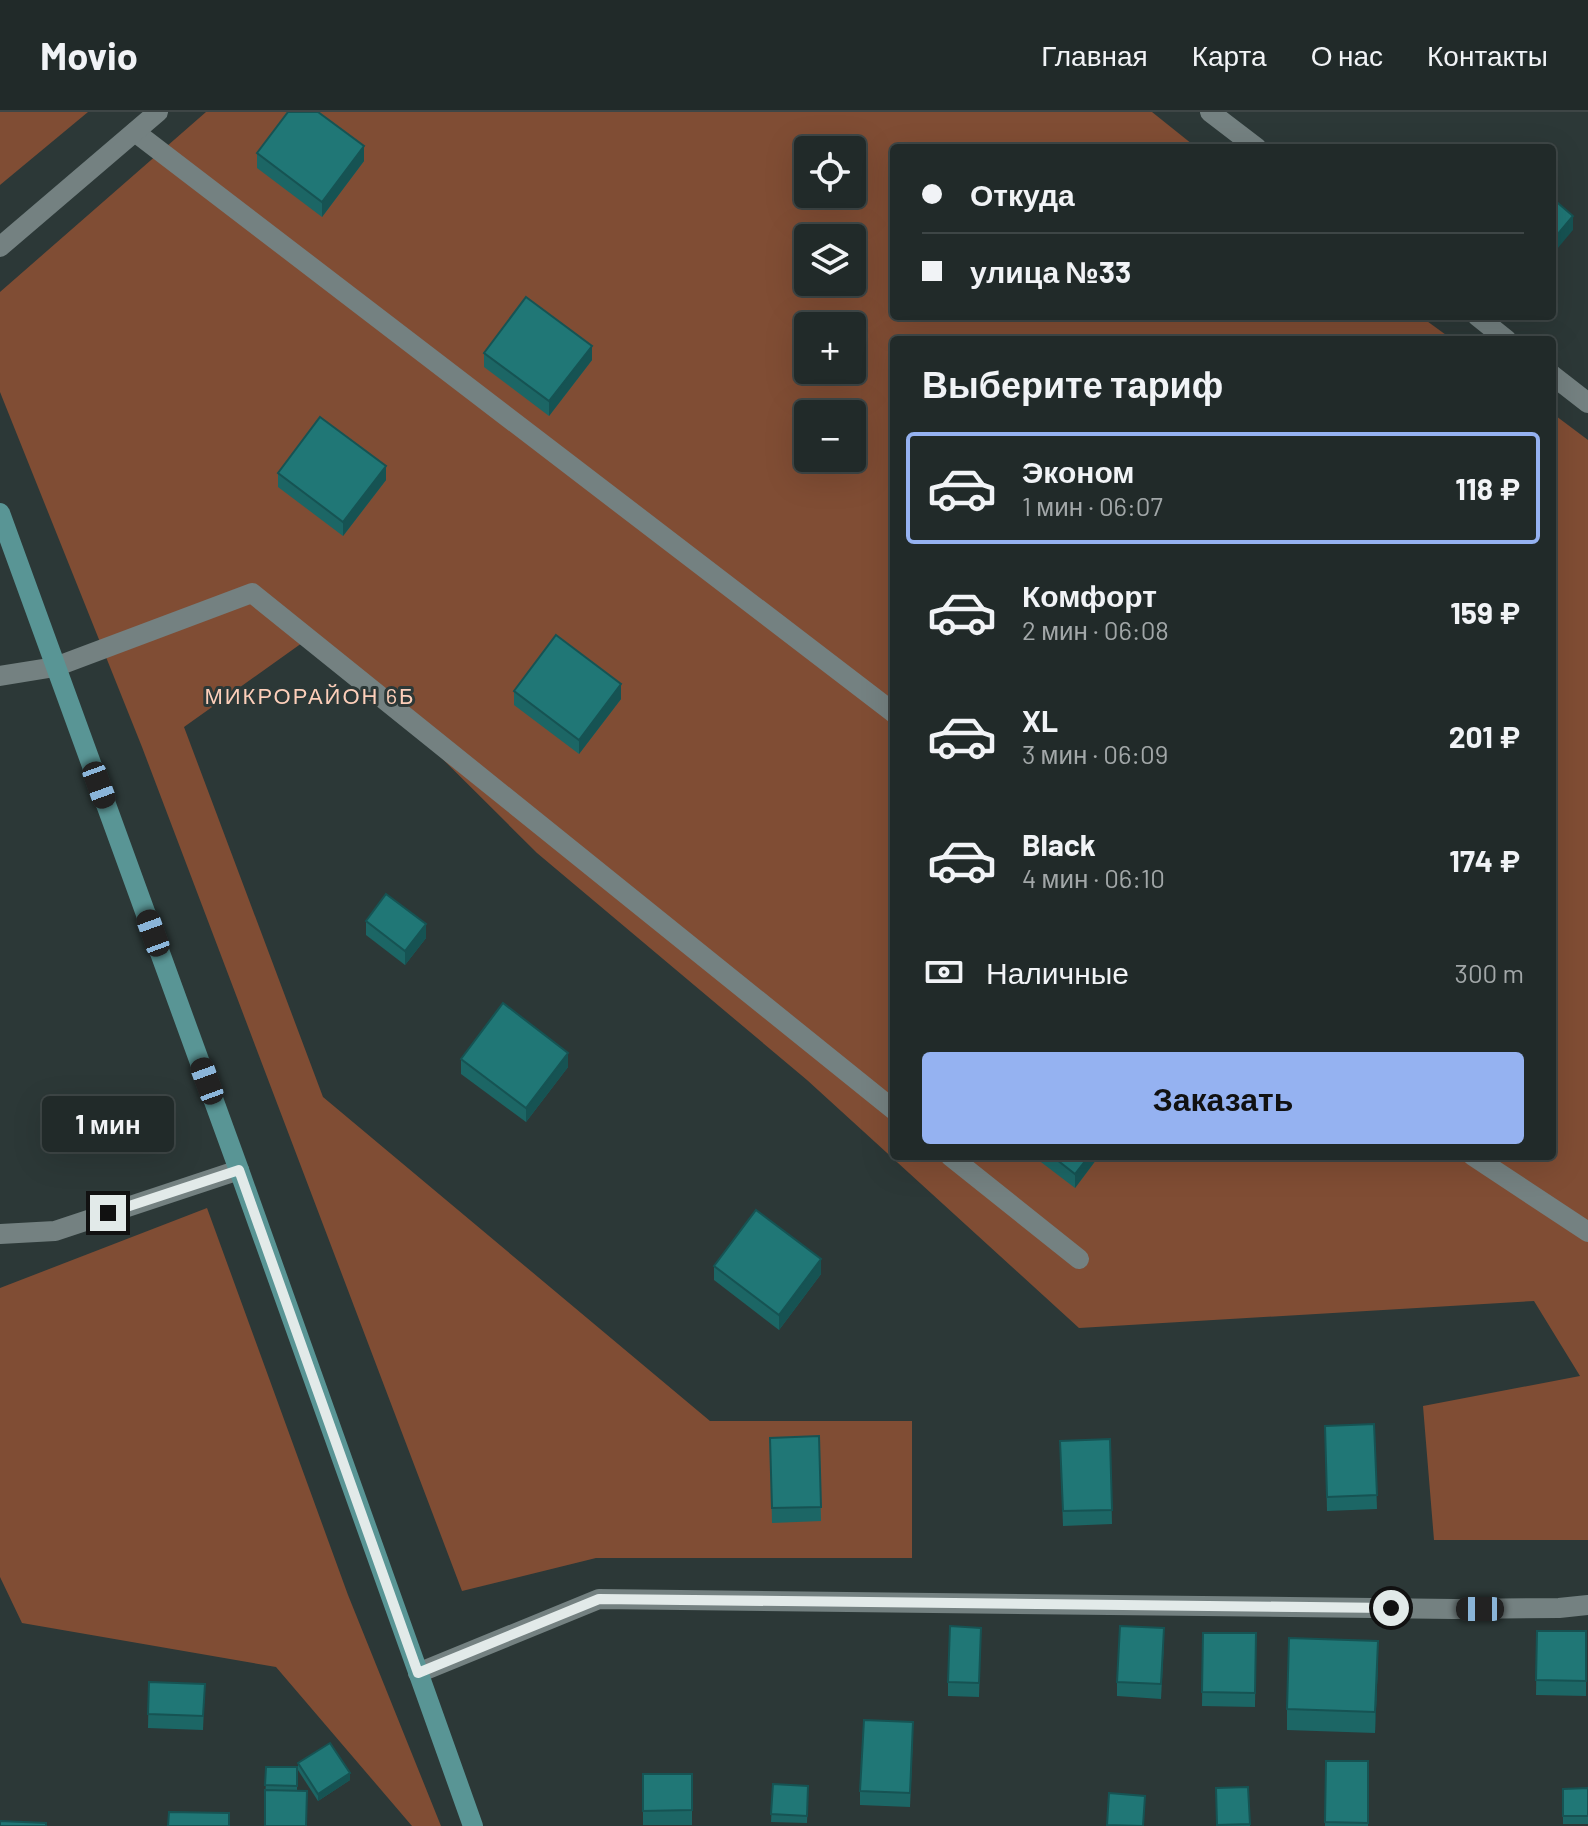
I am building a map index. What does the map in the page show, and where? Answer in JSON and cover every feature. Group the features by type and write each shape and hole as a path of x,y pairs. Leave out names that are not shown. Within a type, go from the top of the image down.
{"main road":[{"path":"0,513 473,1826"}],"street":[{"path":"0,247 158,112"},
{"path":"1210,112 1252,144"},
{"path":"135,132 890,710"},
{"path":"1482,320 1502,336"},
{"path":"1556,378 1588,403"},
{"path":"0,676 55,667 252,593 890,1107"},
{"path":"955,1160 1079,1259"},
{"path":"1479,1160 1588,1232"},
{"path":"0,1234 55,1231 239,1170"},
{"path":"418,1673 599,1599 1454,1609 1588,1605"}],"shaded area":[{"path":"0,112 88,112 0,185"},
{"path":"206,112 1152,112 1192,144 890,144 890,320 1426,320 1448,336 890,336 890,1156 807,1080 537,853 316,633 184,727 323,1097 710,1421 912,1421 912,1558 596,1558 462,1591 142,747 0,392 0,292"},
{"path":"1556,416 1588,440 1588,1540 1434,1540 1423,1406 1580,1376 1534,1301 1079,1328 895,1160 1556,1160"},
{"path":"207,1208 348,1595 441,1826 412,1826 276,1667 22,1623 0,1577 0,1288"}],"building":[{"path":"288,112 318,112 364,146 322,202 257,153"},
{"path":"1556,201 1573,216 1556,236"},
{"path":"526,297 592,346 549,401 484,353"},
{"path":"320,417 386,466 343,522 278,473"},
{"path":"556,635 621,684 579,740 514,691"},
{"path":"386,894 426,924 405,951 366,921"},
{"path":"503,1003 568,1053 526,1108 461,1059"},
{"path":"1057,1160 1086,1160 1075,1174"},
{"path":"756,1210 821,1259 779,1315 714,1266"},
{"path":"1374,1424 1377,1495 1327,1497 1325,1426"},
{"path":"819,1436 821,1507 772,1508 770,1438"},
{"path":"1110,1439 1112,1510 1063,1511 1060,1441"},
{"path":"950,1626 981,1628 979,1683 948,1682"},
{"path":"1120,1626 1164,1628 1161,1684 1117,1682"},
{"path":"1537,1631 1586,1631 1586,1681 1536,1680"},
{"path":"1203,1633 1256,1633 1255,1693 1202,1692"},
{"path":"1289,1638 1378,1641 1375,1712 1287,1709"},
{"path":"149,1682 205,1684 203,1716 148,1714"},
{"path":"864,1720 913,1722 910,1793 860,1791"},
{"path":"330,1743 350,1773 318,1794 298,1763"},
{"path":"1326,1761 1368,1761 1368,1823 1325,1822"},
{"path":"266,1767 297,1767 297,1786 265,1785"},
{"path":"643,1774 692,1774 692,1810 643,1811"},
{"path":"773,1784 808,1786 807,1816 771,1814"},
{"path":"1248,1787 1250,1824 1217,1825 1216,1788"},
{"path":"1588,1788 1588,1816 1563,1816 1563,1789"},
{"path":"265,1790 307,1791 306,1826 265,1826"},
{"path":"1109,1793 1145,1796 1143,1826 1107,1825"},
{"path":"169,1812 229,1813 229,1826 168,1826"},
{"path":"0,1821 46,1823 46,1826 0,1826"}],"district":[{"name":"МИКРОРАЙОН 6Б","path":"310,695"}],"route":[{"path":"108,1213 239,1170 418,1673 599,1599 1391,1608"}]}
